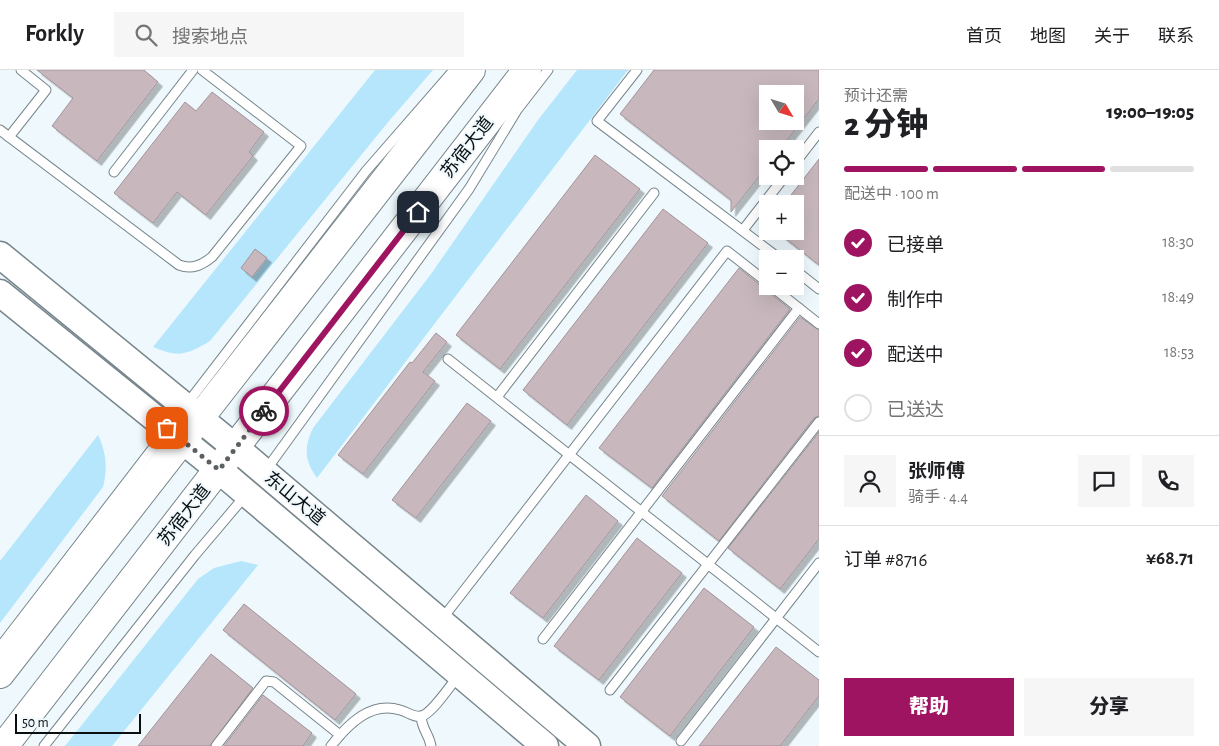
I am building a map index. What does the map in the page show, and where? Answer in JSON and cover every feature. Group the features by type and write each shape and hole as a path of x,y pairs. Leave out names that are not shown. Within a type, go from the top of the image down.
{"main road":[{"path":"0,674 192,412 471,70"},
{"name":"苏宿大道","path":"4,746 527,70"},
{"name":"东山大道","path":"0,255 236,448 256,483 432,632 587,746"},
{"name":"东山大道","path":"0,294 219,470 256,483"},
{"name":"东山大道","path":"432,632 460,674 545,746"}],"lane":[{"path":"9,137 46,90 20,70"},
{"path":"114,172 193,70"},
{"path":"0,130 179,265 188,268 203,265 212,257 301,146 202,70"},
{"path":"192,412 366,171 454,70"},
{"path":"44,746 195,555 256,483 469,189 517,110 548,70"},
{"path":"637,70 597,121 769,250"},
{"path":"804,151 819,132"},
{"path":"743,230 778,185"},
{"path":"497,397 654,193"},
{"path":"432,632 727,251 759,276"},
{"path":"804,277 819,289"},
{"path":"782,295 819,324"},
{"path":"543,639 799,308"},
{"path":"448,359 819,652"},
{"path":"610,690 819,422"},
{"path":"0,647 175,434"},
{"path":"681,741 819,563"},
{"path":"330,746 360,716 376,708 390,706 412,716 421,716 429,711 460,674"},
{"path":"216,746 266,681 274,682 340,735"},
{"path":"421,716 422,729 430,738 431,746"}],"shaded area":[{"path":"375,70 433,70 389,121 210,341 188,352 176,354 153,347"},
{"path":"577,70 628,70 317,478 307,454 308,442 313,428 431,274 538,120"},
{"path":"98,435 105,460 103,487 0,623 0,561"},
{"path":"241,561 258,565 112,746 65,746 198,579 214,568"}],"building":[{"path":"37,70 144,70 158,82 97,161 52,126 73,98"},
{"path":"654,70 819,70 819,99 804,118 804,85 759,85 759,130 795,130 787,140 759,140 759,176 731,212 731,200 620,114"},
{"path":"212,92 264,132 249,152 253,156 206,215 177,192 153,223 114,193 185,102 196,111"},
{"path":"595,155 640,189 500,369 456,335"},
{"path":"819,159 819,265 804,253 804,250 800,250 787,240 804,240 804,195 791,195 799,185 804,185 804,178"},
{"path":"663,209 708,243 567,425 523,390"},
{"path":"255,249 267,258 252,277 241,268"},
{"path":"739,268 759,284 759,295 773,295 790,309 652,488 599,448"},
{"path":"800,317 819,330 819,416 814,418 719,541 662,496"},
{"path":"436,333 447,342 423,372 435,381 363,474 338,455 410,362 412,363"},
{"path":"467,403 491,421 416,518 392,500"},
{"path":"819,432 819,539 780,589 728,548"},
{"path":"586,495 618,521 543,618 510,593"},
{"path":"637,538 682,573 599,680 554,646"},
{"path":"704,588 754,627 670,736 620,697"},
{"path":"244,604 356,694 335,720 223,630"},
{"path":"776,647 819,680 819,696 780,746 699,746"},
{"path":"211,654 253,688 210,746 138,746"},
{"path":"263,695 312,733 303,746 224,746"}],"way so far":[{"path":"167,428 219,470 264,411"}],"route":[{"path":"264,411 418,212"}]}
